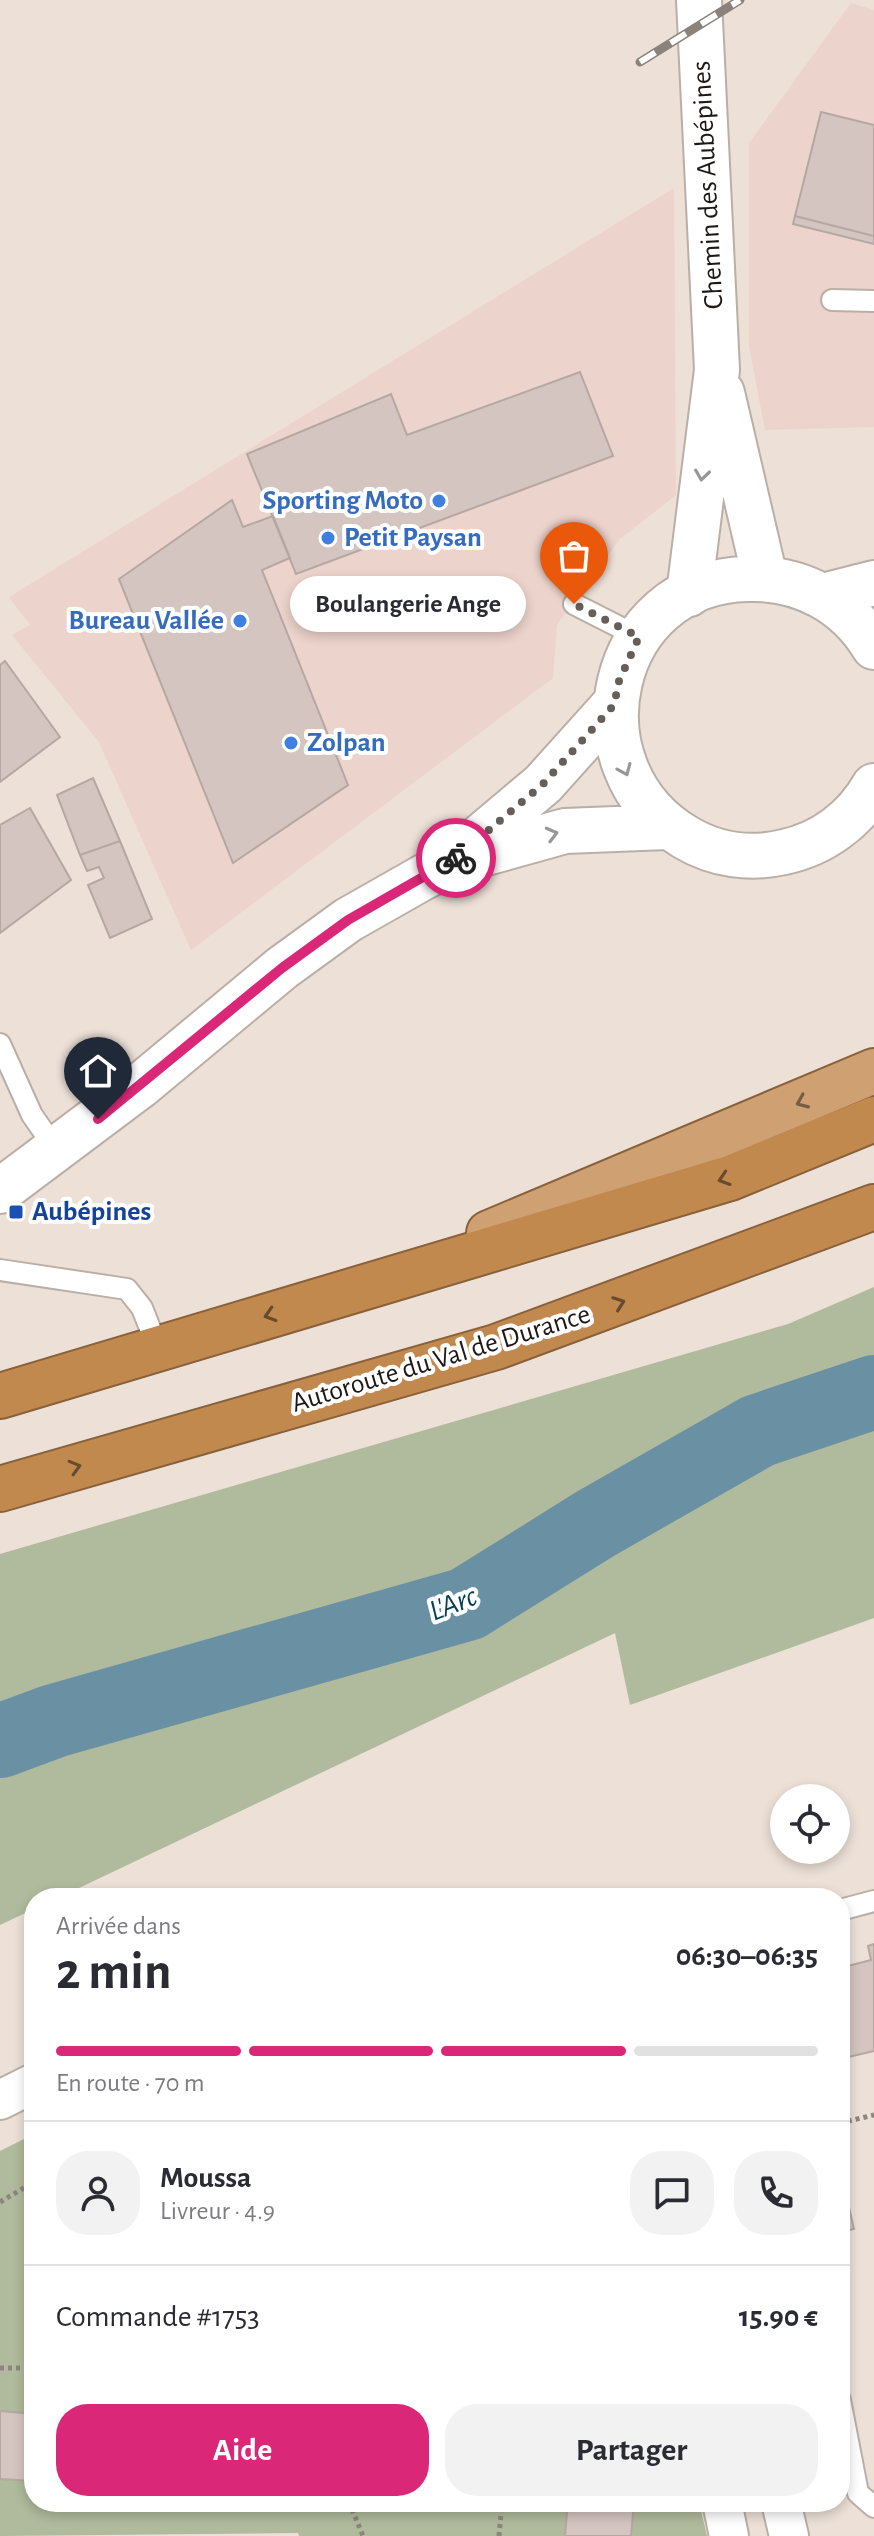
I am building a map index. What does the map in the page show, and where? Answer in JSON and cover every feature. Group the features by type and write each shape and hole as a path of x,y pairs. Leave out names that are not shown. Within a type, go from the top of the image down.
{"highway":[{"path":"345,1292 874,1071"},
{"path":"0,1396 730,1178 874,1119"},
{"name":"Autoroute du Val de Durance","path":"0,1489 496,1347 873,1208"}],"main road":[{"name":"Chemin des Aubépines","path":"689,594 717,370 699,0"},
{"name":"Chemin des Aubépines","path":"717,370 765,578"},
{"path":"874,647 847,613 823,596 795,584 765,578 713,584 670,605 639,637 619,681 614,705 620,759 647,808 667,827 698,845 732,855 767,857 802,848 854,827 874,786"},
{"path":"823,596 874,583"},
{"path":"0,1191 57,1151 304,952 348,920 450,863 543,784 614,705"},
{"path":"450,863 565,831 667,827"}],"street":[{"path":"0,2100 24,2088"},
{"path":"724,2512 729,2536"},
{"path":"783,2512 789,2536"}],"lane":[{"path":"832,300 874,301"},
{"path":"574,604 639,637"},
{"path":"0,1044 32,1115 57,1151"},
{"path":"0,1270 127,1289 142,1308 159,1351"},
{"path":"850,1907 874,1901"},
{"path":"850,2452 858,2493 874,2507"}],"path":[{"path":"850,2121 874,2115"},
{"path":"0,2202 24,2188"},
{"path":"0,2368 24,2368"},
{"path":"353,2512 363,2536"},
{"path":"499,2536 501,2512"}],"shaded area":[{"path":"851,3 874,10 874,427 765,430 749,346 749,143"},
{"path":"674,188 676,495 620,539 557,625 553,678 191,950 99,742 12,635 30,625 9,597"}],"green space":[{"path":"874,1287 874,1618 630,1705 615,1633 79,1888 24,1888 24,1914 0,1925 0,1554 788,1324"},
{"path":"24,2139 24,2512 701,2512 707,2536 299,2536 298,2533 0,2536 0,2151"}],"building":[{"path":"821,112 874,125 874,236 795,216"},
{"path":"795,216 874,236 874,244 793,224"},
{"path":"580,372 613,456 296,574 247,454 391,394 407,435"},
{"path":"232,500 243,527 273,516 290,558 262,570 348,785 233,863 119,579"},
{"path":"5,661 60,737 0,782 0,665"},
{"path":"93,778 120,841 80,855 57,795"},
{"path":"30,808 71,880 0,933 0,825"},
{"path":"120,841 152,919 110,938 88,885 104,878 99,867 87,871 80,855"},
{"path":"874,1944 874,2051 850,2057 850,1965 871,1960 868,1946"},
{"path":"0,2411 24,2413 24,2480 0,2479"},
{"path":"567,2512 633,2512 631,2536 565,2536"}],"waterway":[{"name":"L'Arc","path":"0,1741 54,1721 467,1604 595,1524 758,1431 874,1392"}],"railway":[{"path":"640,62 740,0"}],"way so far":[{"path":"456,858 543,784 614,705 627,658 639,637 574,604"}],"place":[{"name":"Sporting Moto","path":"439,501"},
{"name":"Petit Paysan","path":"328,538"},
{"name":"Boulangerie Ange","path":"574,604"},
{"name":"Bureau Vallée","path":"240,621"},
{"name":"Zolpan","path":"291,743"},
{"name":"Aubépines","path":"16,1212"}],"route":[{"path":"98,1119 282,968 348,920 456,858"}]}
